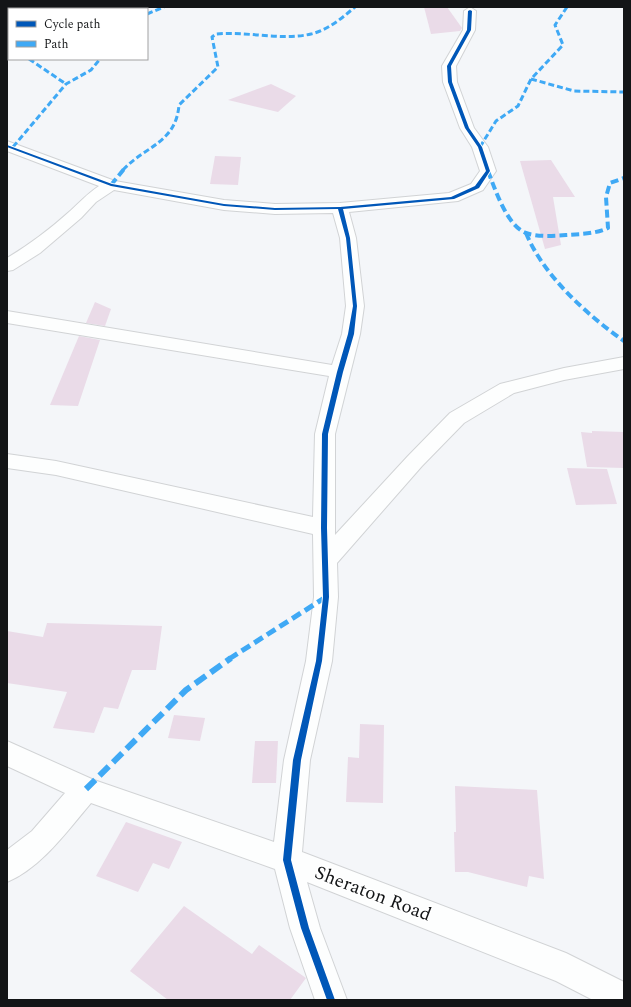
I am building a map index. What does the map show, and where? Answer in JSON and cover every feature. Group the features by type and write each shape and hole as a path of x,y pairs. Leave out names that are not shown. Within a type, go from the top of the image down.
{"street":[{"path":"7,146 111,185 224,205 275,209 340,208 452,198 476,187 488,171 480,147 467,128 450,82 449,66 469,30 470,11"},
{"path":"7,266 34,249 75,215 90,198 111,185"},
{"path":"331,1000 306,928 287,860 296,760 319,661 326,597 324,528 325,434 351,334 355,306 348,238 340,208"},
{"path":"7,318 340,372"},
{"path":"326,560 415,461 458,418 507,388 564,374 624,363"},
{"path":"7,461 56,468 324,528"},
{"name":"Sheraton Road","path":"7,753 86,789 287,860 566,969 624,999"},
{"path":"7,868 42,840 86,789"}],"building":[{"path":"424,7 447,7 462,28 460,31 431,34"},
{"path":"271,84 296,96 278,112 228,100"},
{"path":"215,156 241,157 238,185 210,184"},
{"path":"551,160 575,197 553,197 561,245 545,249 520,161"},
{"path":"95,302 111,309 105,326 86,323"},
{"path":"79,336 100,340 78,406 50,405"},
{"path":"592,431 624,432 624,468 587,467 581,432 592,433"},
{"path":"567,468 607,469 617,504 576,505"},
{"path":"47,623 162,626 156,670 132,670 118,709 104,707 94,733 53,728 67,692 7,683 7,631 43,637"},
{"path":"174,715 205,718 200,741 168,738"},
{"path":"360,724 384,725 383,803 346,802 348,757 359,758"},
{"path":"255,741 278,741 276,783 252,783"},
{"path":"455,786 537,790 544,879 529,876 527,887 468,872 455,872"},
{"path":"126,822 182,842 169,869 153,863 138,892 96,876"},
{"path":"184,906 252,954 259,945 306,978 290,1000 168,1000 130,971"}],"marked path":[{"path":"148,14 164,7"},
{"path":"111,185 129,164 162,140 169,133 175,125 179,105 218,67 212,37 216,34 225,33 297,36 312,34 338,22 355,7"},
{"path":"480,147 496,121 518,106 531,79 563,45 555,25 567,7"},
{"path":"30,60 66,84"},
{"path":"13,147 35,123 66,84 91,70 99,60"},
{"path":"531,79 574,91 624,92"},
{"path":"488,171 503,206 520,230 531,234 559,236 589,233 608,228 606,197 610,183 624,178"},
{"path":"526,233 537,255 562,286 607,329 624,341"},
{"path":"86,789 186,690 244,649 326,597"}],"cycle path":[{"path":"7,146 111,185 224,205 275,209 340,208 452,198 477,187 488,171 480,147 467,128 450,82 449,66 469,30 470,11"},
{"path":"331,1000 305,928 287,860 297,760 319,661 326,597 324,528 325,434 351,334 355,306 348,238 340,208"}]}
